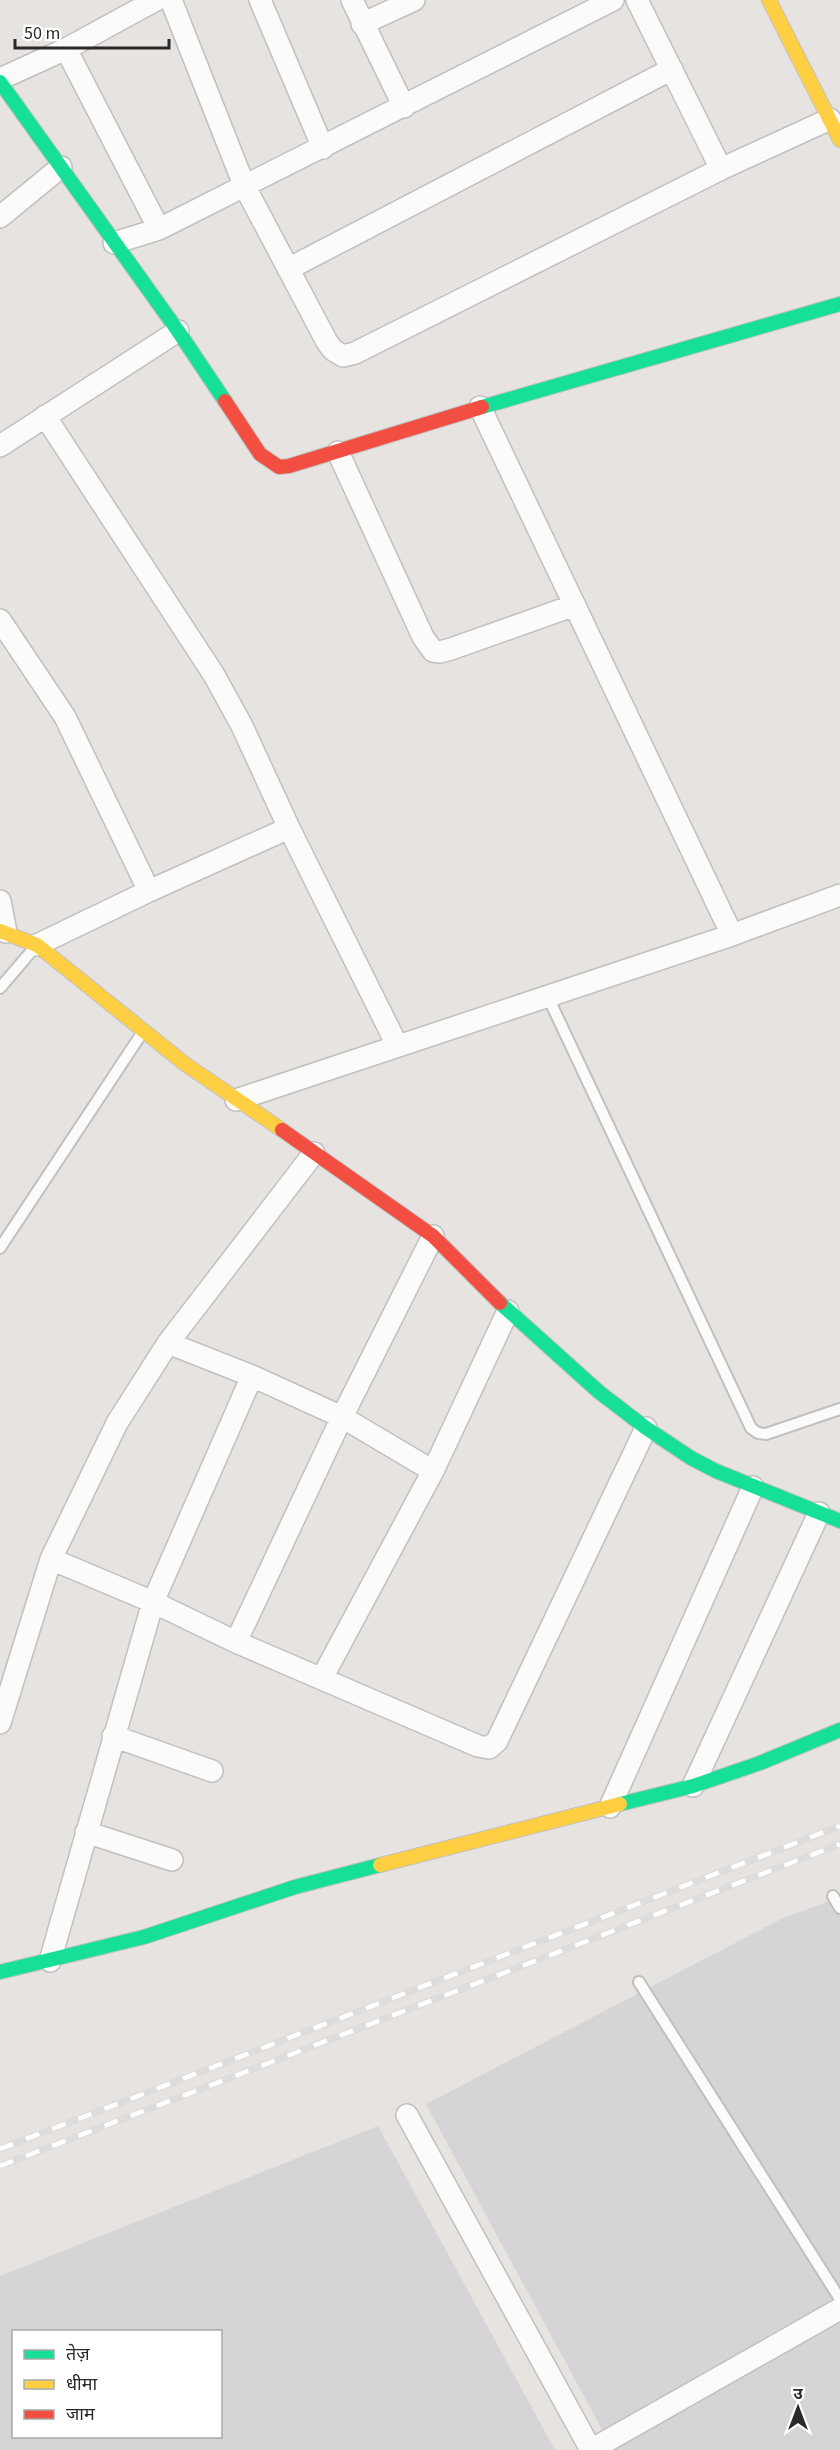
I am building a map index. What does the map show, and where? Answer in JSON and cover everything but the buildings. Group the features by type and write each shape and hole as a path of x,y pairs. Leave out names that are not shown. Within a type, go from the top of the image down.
{"street":[{"path":"156,0 66,49 0,80 178,331 260,454 279,467 339,452 480,407 840,304"},
{"path":"171,0 244,185 330,346 336,352 347,355 721,169 830,119"},
{"path":"260,0 323,148"},
{"path":"352,0 404,107"},
{"path":"362,24 414,0"},
{"path":"114,243 159,229 613,0"},
{"path":"638,0 721,169"},
{"path":"769,0 840,140"},
{"path":"66,49 159,229"},
{"path":"288,269 672,69"},
{"path":"0,217 61,167"},
{"path":"0,446 178,331"},
{"path":"480,407 732,935"},
{"path":"45,416 213,675 242,726 289,828 397,1045"},
{"path":"339,452 423,637 433,651 440,652 575,605"},
{"path":"0,620 65,717 149,891"},
{"path":"37,945 149,891 289,828"},
{"path":"236,1100 732,935 840,895"},
{"path":"0,901 3,931 37,945 144,1031 236,1100 396,1208 433,1236 508,1311 600,1392 646,1428 691,1458 753,1487 840,1521"},
{"path":"0,1723 8,1668 51,1559 117,1423 168,1343 314,1153"},
{"path":"236,1642 342,1417 433,1236"},
{"path":"322,1678 433,1471 508,1311"},
{"path":"168,1343 252,1376 342,1417 433,1471"},
{"path":"50,1961 153,1602 252,1376"},
{"path":"51,1559 477,1746 489,1748 494,1745 646,1428"},
{"path":"610,1807 753,1487"},
{"path":"693,1786 819,1513"},
{"path":"0,1972 144,1937 295,1887 693,1786 760,1763 840,1730"},
{"path":"113,1736 212,1771"},
{"path":"86,1832 172,1860"},
{"path":"407,2115 591,2450 840,2309"}],"lane":[{"path":"0,988 37,945"},
{"path":"546,995 751,1428 758,1433 766,1434 840,1409"},
{"path":"0,1248 144,1031"},
{"path":"833,1896 840,1908"},
{"path":"639,1982 840,2300"}],"shaded area":[{"path":"840,1897 840,2450 613,2450 426,2104 783,1918"},
{"path":"378,2126 555,2450 0,2450 0,2276"}],"railway":[{"path":"0,2149 840,1826"},
{"path":"0,2166 840,1844"}],"traffic: fast":[{"path":"0,82 178,331 225,401"},
{"path":"482,407 840,304"},
{"path":"500,1303 599,1392 646,1428 691,1458 716,1471 840,1521"},
{"path":"620,1804 693,1786 760,1763 840,1730"},
{"path":"0,1972 144,1937 295,1887 380,1865"}],"traffic: slow":[{"path":"769,0 840,140"},
{"path":"0,931 37,945 185,1064 282,1130"},
{"path":"380,1865 620,1804"}],"traffic: jam":[{"path":"225,401 260,454 279,467 289,466 482,407"},
{"path":"282,1130 433,1236 500,1303"}]}
